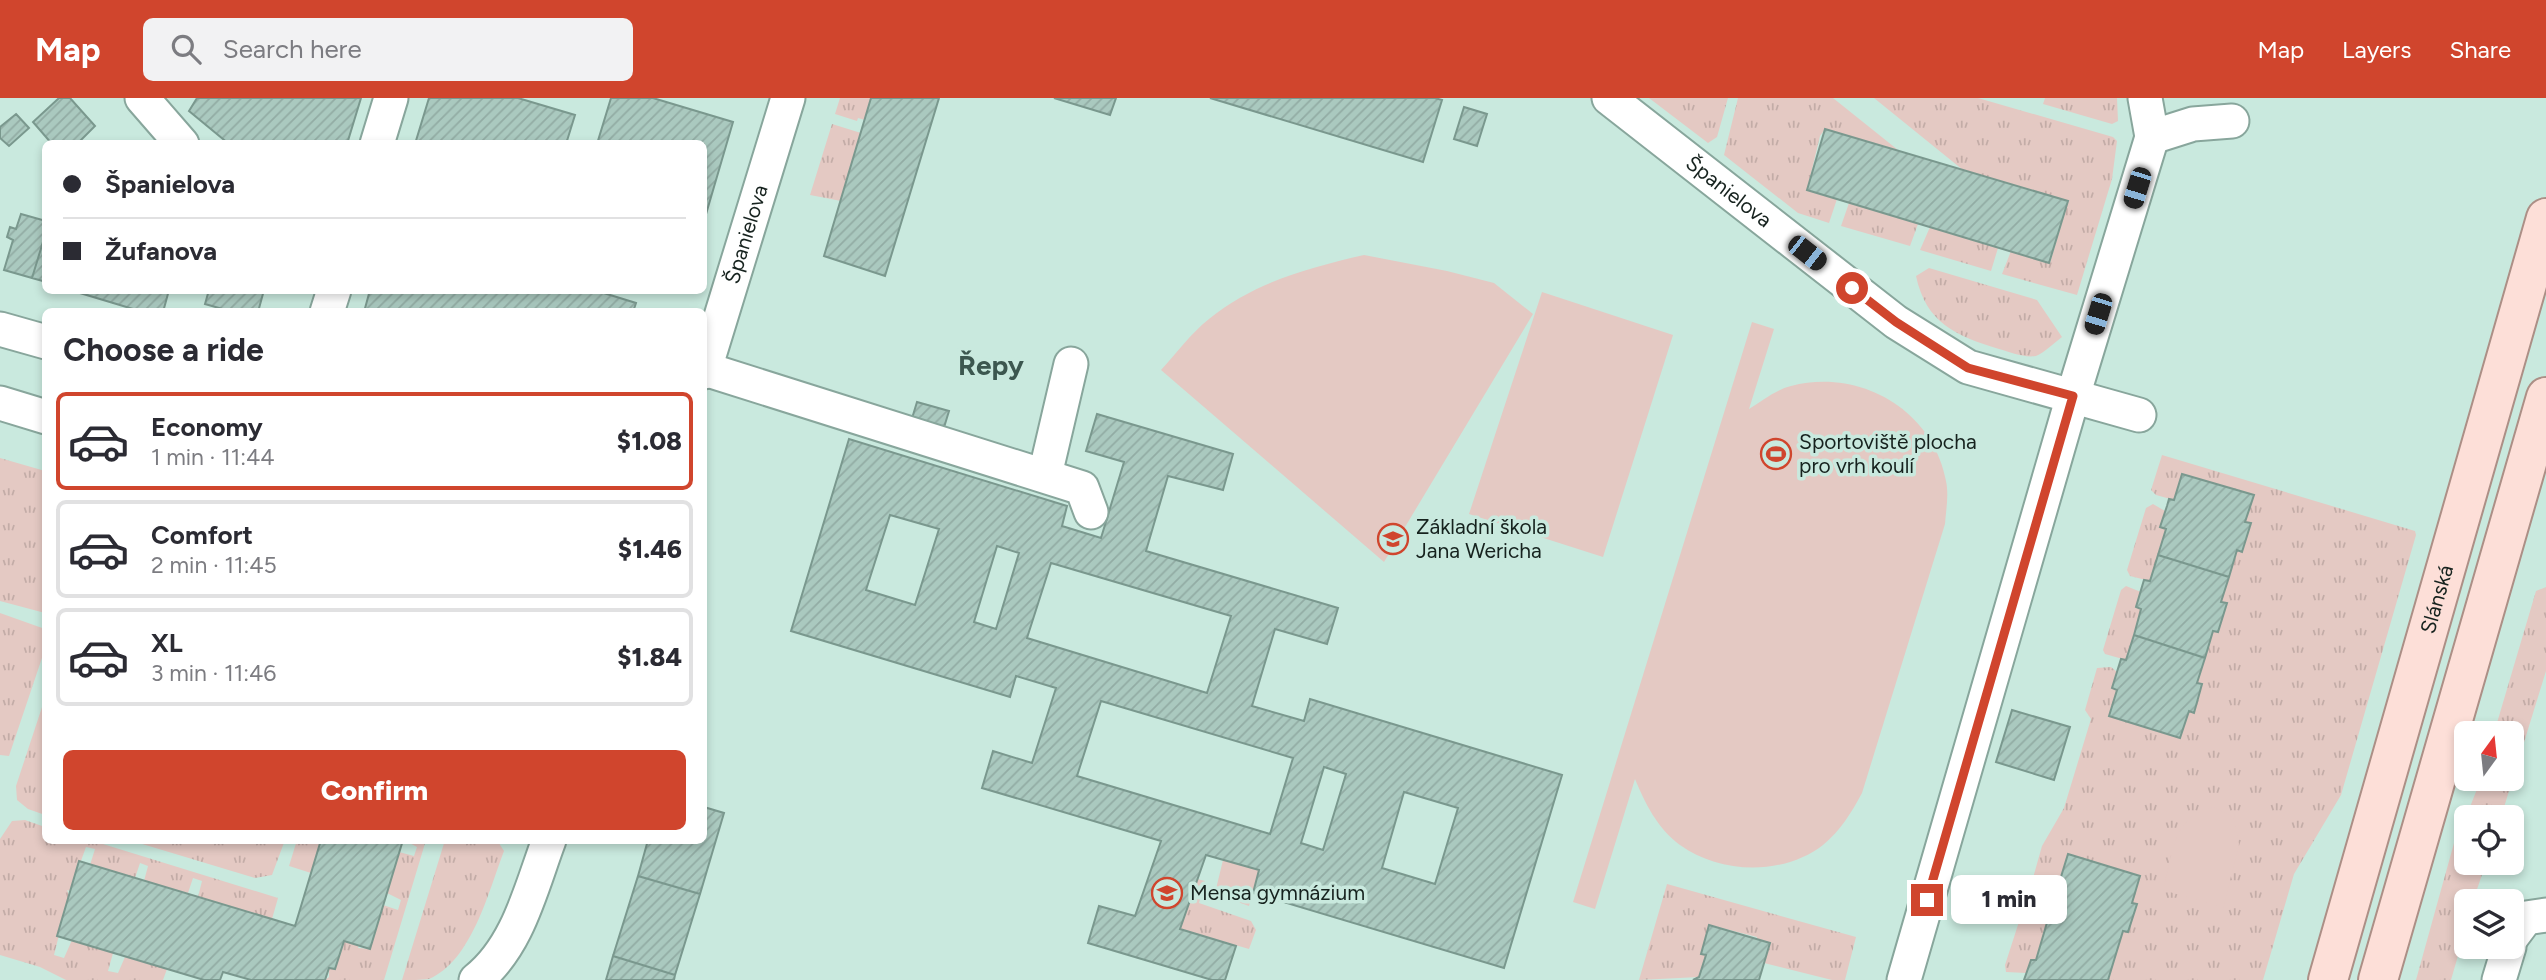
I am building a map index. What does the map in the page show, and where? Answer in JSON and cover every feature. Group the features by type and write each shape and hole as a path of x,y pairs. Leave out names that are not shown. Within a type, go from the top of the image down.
{"main road":[{"name":"Slánská","path":"2328,980 2546,218"},
{"path":"2378,980 2546,397"}],"street":[{"path":"142,98 179,140"},
{"path":"378,140 391,98"},
{"name":"Španielova","path":"707,360 788,98"},
{"name":"Španielova","path":"1609,98 1896,322 1968,368 2139,415"},
{"path":"1905,980 2073,396 2152,137 2145,98"},
{"path":"2152,137 2193,124 2232,121"},
{"path":"0,329 42,341"},
{"path":"1045,475 1071,364"},
{"path":"707,371 1082,488 1091,512"},
{"path":"0,403 42,416"},
{"path":"476,980 486,972 518,927 548,844"},
{"path":"2524,921 2546,915"},
{"path":"2499,980 2505,959"}],"green space":[{"path":"840,98 871,98 865,120 858,118 857,121 835,114"},
{"path":"1649,98 1728,98 1717,137 1708,143"},
{"path":"1738,98 1833,98 1898,150 1825,129 1820,136 1807,190 1837,199 1829,223 1798,213 1724,155"},
{"path":"1874,98 1978,98 2113,137 2117,141 2112,179 2077,295 2002,274 2011,251 2050,263 2068,201 1963,170"},
{"path":"2045,98 2117,98 2118,121 2112,124 2043,104"},
{"path":"832,124 861,133 841,201 810,195"},
{"path":"1849,203 1918,224 1910,246 1841,226"},
{"path":"1930,227 1998,248 1991,271 1920,250"},
{"path":"1364,255 1494,283 1533,314 1384,562 1161,370 1202,325 1245,295 1302,271"},
{"path":"1929,268 2037,300 2062,337 2036,356 2031,356 1999,349 1956,333 1935,316 1921,292 1916,276"},
{"path":"1542,292 1673,335 1603,557 1469,514"},
{"path":"1752,322 1774,329 1749,409 1785,388 1817,382 1842,383 1867,389 1890,400 1909,415 1926,434 1938,456 1947,486 1945,524 1862,793 1835,834 1807,855 1789,862 1751,868 1714,862 1680,845 1665,831 1648,806 1635,779 1595,909 1573,902"},
{"path":"2162,455 2415,531 2416,535 2341,795 2294,874 2263,980 2108,980 2123,931 2128,932 2137,904 2132,903 2139,876 2068,854 2060,880 2054,880 2050,893 2035,893 2031,885 2042,846 2064,808 2091,719 2085,710 2097,668 2111,667 2117,672 2112,688 2117,690 2109,716 2180,738 2189,711 2194,712 2202,684 2197,683 2213,631 2218,632 2227,604 2221,602 2237,550 2242,551 2250,524 2245,522 2253,496 2183,474 2174,500 2156,495 2151,490"},
{"path":"0,458 42,470 42,612 0,601"},
{"path":"2153,504 2165,511 2160,527 2166,529 2150,581 2130,576 2127,570 2146,508"},
{"path":"2126,586 2141,592 2136,607 2141,609 2126,660 2105,654 2103,650 2121,590"},
{"path":"2546,587 2546,671 2524,742 2524,721 2498,721 2536,591"},
{"path":"0,613 42,628 42,658 9,756 0,755"},
{"path":"42,707 42,814 28,809 17,800 16,786"},
{"path":"2476,791 2509,791 2505,805 2471,805"},
{"path":"2213,807 2233,817 2239,844 2223,908 2163,890 2172,851 2182,828 2199,812"},
{"path":"25,820 42,826 42,844 103,844 278,898 272,919 198,897 202,881 193,878 188,893 144,881 148,866 140,863 135,878 90,865 95,849 86,847 70,891 67,890 69,895 54,955 64,958 72,940 113,953 108,971 118,973 125,957 167,969 163,980 66,980 40,967 0,955 0,839 12,821"},
{"path":"2454,843 2454,875 2482,875 2477,889 2454,889 2454,959 2457,959 2451,980 2416,980"},
{"path":"142,844 284,844 272,875 255,878"},
{"path":"296,844 320,844 311,873 289,866"},
{"path":"411,844 425,844 384,980 325,980 329,977 329,968 335,969 344,941 359,945 358,948 370,949 383,905 398,910 401,900 387,893 399,852 414,856 417,847"},
{"path":"444,844 500,844 504,851 485,904 468,941 457,957 444,970 429,979 402,980"},
{"path":"1223,860 1259,870 1249,906 1218,895 1216,889"},
{"path":"1197,879 1205,881 1199,903 1251,921 1256,930 1249,949 1180,929"},
{"path":"1667,884 1856,937 1845,980 1832,980 1764,963 1770,943 1710,925 1701,953 1706,955 1699,977 1639,980"},
{"path":"2033,899 2047,904 2046,908 2051,909 2036,960 2031,960 2026,973 2006,972 2005,965 2026,900"}],"building":[{"path":"59,98 70,98 95,126 81,140 49,140 33,122"},
{"path":"197,98 361,98 348,140 224,140 189,111"},
{"path":"429,98 518,98 575,115 567,140 416,140"},
{"path":"611,98 653,98 733,122 707,211 707,140 598,140"},
{"path":"871,98 939,98 885,276 824,256"},
{"path":"1054,98 1116,98 1110,115"},
{"path":"1210,98 1435,98 1442,100 1423,162"},
{"path":"1464,107 1487,114 1477,146 1454,139"},
{"path":"16,114 29,128 9,146 0,138 0,127"},
{"path":"1825,129 2068,201 2049,263 1807,190"},
{"path":"21,214 42,220 42,245 32,278 4,270 13,240 7,237 10,227 16,229"},
{"path":"42,245 42,281 32,278"},
{"path":"83,294 168,294 164,308 130,308"},
{"path":"208,294 263,294 259,308 219,308 205,304"},
{"path":"369,294 607,294 636,303 634,308 365,308"},
{"path":"917,402 949,411 942,434 910,425"},
{"path":"1097,414 1233,454 1223,490 1168,476 1146,551 1338,608 1327,644 1275,629 1252,706 1304,721 1310,699 1562,775 1504,968 1253,893 1259,870 1206,855 1180,929 1236,946 1225,980 1212,980 1088,943 1099,906 1135,916 1161,841 982,788 993,751 1032,763 1056,688 1016,676 1010,697 791,631 849,439 1067,506 1062,526 1101,538 1124,462 1086,451","holes":["890,515 939,529 915,605 866,590","997,546 1019,553 996,629 974,622","1051,563 1231,616 1207,693 1027,638","1101,701 1293,758 1270,834 1077,776","1324,767 1346,774 1323,850 1301,843","1404,792 1458,808 1435,884 1382,868"]},
{"path":"2182,474 2254,495 2245,522 2251,523 2242,552 2237,550 2229,577 2158,555 2166,529 2160,527 2169,499 2174,500"},
{"path":"2158,555 2229,577 2221,602 2227,603 2218,632 2213,631 2205,658 2134,635 2141,609 2136,607 2144,580 2150,581"},
{"path":"2134,635 2205,658 2197,683 2202,684 2194,713 2189,711 2180,738 2109,716 2117,690 2112,688 2121,659 2126,660"},
{"path":"2012,710 2070,727 2054,780 1996,762"},
{"path":"707,808 724,813 700,894 638,876 647,844 707,844"},
{"path":"320,844 402,844 370,949 344,941 335,969 329,968 325,980 251,980 223,972 220,980 204,980 57,936 79,861 295,926"},
{"path":"2068,854 2140,876 2132,903 2137,904 2128,932 2123,931 2108,980 2024,980 2031,960 2036,960 2051,909 2046,908 2054,880 2060,880"},
{"path":"638,876 700,894 675,975 613,956"},
{"path":"1709,925 1770,943 1759,980 1693,980 1699,977 1706,955 1701,954"},
{"path":"613,956 675,975 674,980 606,980"}],"place":[{"name":"Sportoviště plocha pro vrh koulí","path":"1776,454"},
{"name":"Základní škola Jana Wericha","path":"1393,539"},
{"name":"Mensa gymnázium","path":"1167,893"}],"district":[{"name":"Řepy","path":"991,365"}],"route":[{"path":"1852,288 1896,322 1968,368 2073,396 1927,900"}]}
